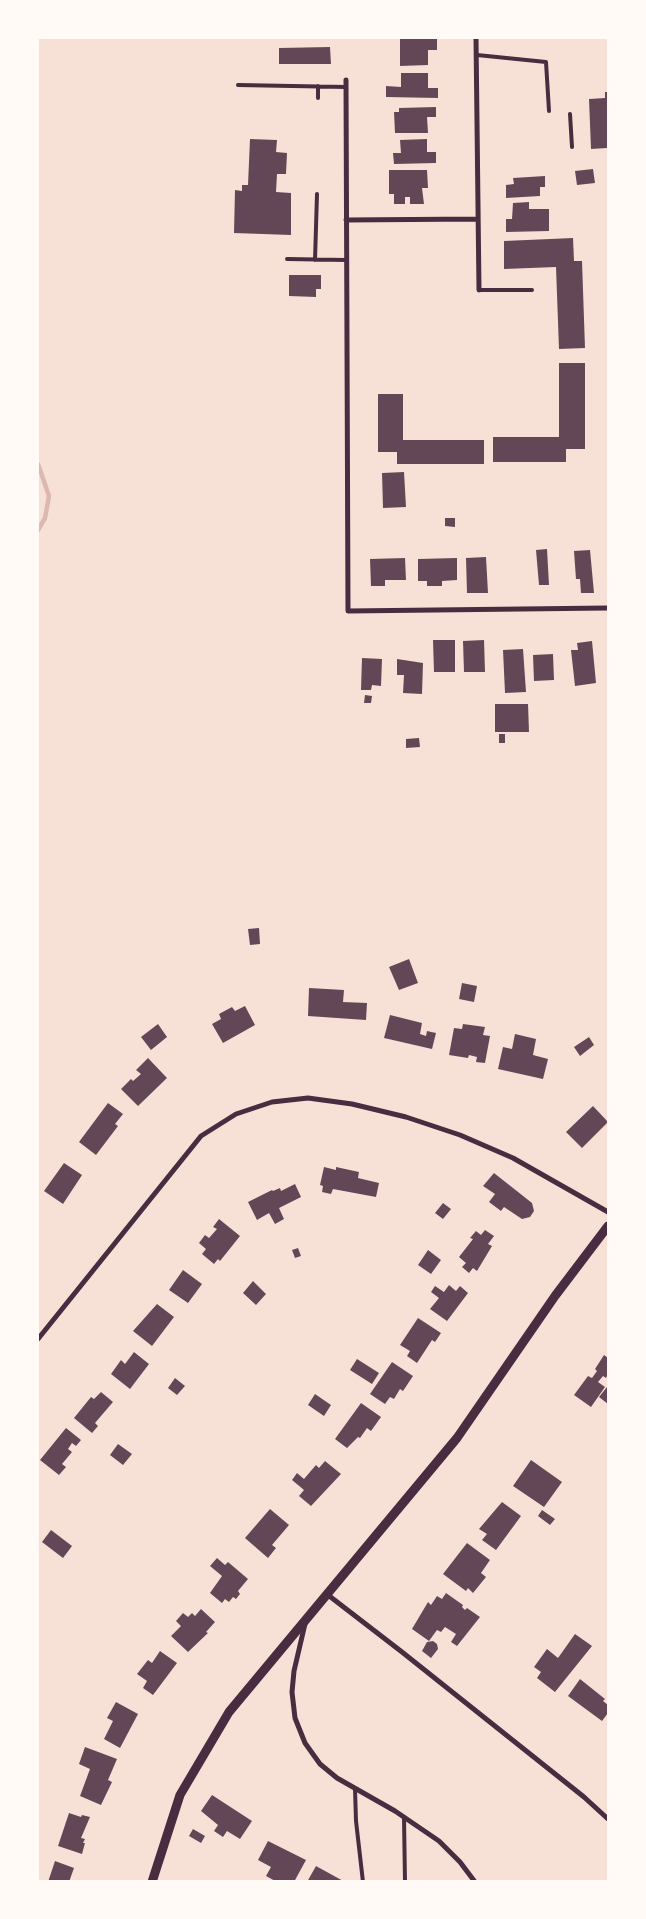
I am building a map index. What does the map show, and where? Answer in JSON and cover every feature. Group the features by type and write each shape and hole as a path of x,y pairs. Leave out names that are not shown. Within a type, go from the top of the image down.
{"street":[{"path":"476,38 479,290"},
{"path":"346,80 348,611 608,608"},
{"path":"346,220 477,219"},
{"path":"38,1339 201,1136 236,1114 272,1102 308,1098 352,1104 406,1117 460,1135 513,1158 608,1212"},
{"path":"152,1882 180,1795 229,1712 328,1596 457,1438 555,1296 608,1226"},
{"path":"328,1596 455,1694 584,1797 608,1819"},
{"path":"306,1622 294,1671 292,1692 295,1718 305,1743 320,1764 337,1778 404,1817 439,1841 460,1862 475,1882"}],"lane":[{"path":"476,55 546,62 548,111"},
{"path":"238,85 346,87"},
{"path":"318,86 318,98"},
{"path":"570,114 572,147"},
{"path":"315,260 317,194"},
{"path":"287,259 346,260"},
{"path":"479,290 532,290"},
{"path":"355,1789 356,1821 363,1882"},
{"path":"404,1817 405,1882"}],"building":[{"path":"400,39 437,39 437,50 428,50 428,65 400,66"},
{"path":"330,47 331,64 279,64 279,48"},
{"path":"401,73 428,73 428,88 438,88 438,98 386,97 386,86 401,87"},
{"path":"605,92 608,92 608,153 607,148 591,149 589,99 605,98"},
{"path":"436,107 436,117 427,117 428,133 395,133 394,112 399,112 399,108"},
{"path":"250,139 277,140 276,152 287,153 286,174 277,174 276,192 291,193 291,235 234,233 235,190 242,191 242,185 248,185"},
{"path":"427,139 427,152 436,152 436,163 394,164 393,153 401,153 400,140"},
{"path":"593,169 595,183 577,185 575,171"},
{"path":"389,170 427,170 428,188 422,188 424,204 410,204 410,197 405,197 405,204 394,204 394,194 389,194"},
{"path":"545,176 545,187 540,187 540,196 506,198 506,185 514,184 513,178"},
{"path":"529,202 529,209 549,209 549,231 506,232 506,219 512,219 513,203"},
{"path":"573,238 574,261 582,261 585,348 559,349 556,267 504,269 504,241"},
{"path":"289,275 321,275 321,289 316,289 316,297 289,296"},
{"path":"559,363 585,363 585,449 566,449 566,462 493,462 493,437 559,437"},
{"path":"378,394 403,394 403,440 484,440 484,464 397,464 397,452 378,452"},
{"path":"404,472 406,507 383,508 382,473"},
{"path":"445,518 455,518 455,527 445,526"},
{"path":"547,549 549,585 539,585 536,550"},
{"path":"590,550 594,593 581,593 580,579 576,579 574,551"},
{"path":"486,557 488,593 467,593 466,558"},
{"path":"405,558 406,580 385,580 385,586 371,586 370,559"},
{"path":"457,558 457,580 442,581 442,586 427,586 427,581 418,581 418,559"},
{"path":"433,640 455,640 455,672 434,672"},
{"path":"484,640 485,672 464,672 463,641"},
{"path":"592,641 596,683 575,686 571,650 578,650 577,643"},
{"path":"523,649 526,692 505,693 503,650"},
{"path":"553,654 554,680 534,681 533,655"},
{"path":"362,658 382,659 381,686 372,685 371,690 361,690"},
{"path":"397,659 423,663 422,694 403,693 404,675 397,675"},
{"path":"365,695 372,696 371,703 364,703"},
{"path":"495,704 528,704 529,732 495,732"},
{"path":"499,734 505,734 505,743 499,743"},
{"path":"419,738 420,747 406,748 406,739"},
{"path":"259,928 260,944 250,945 248,929"},
{"path":"409,959 418,983 399,990 389,967"},
{"path":"462,983 477,986 474,1002 459,999"},
{"path":"309,988 344,990 343,1002 367,1003 366,1020 308,1016"},
{"path":"245,1006 255,1025 223,1043 212,1024 221,1019 219,1014 232,1007 235,1011"},
{"path":"390,1015 422,1023 420,1034 426,1036 427,1031 436,1033 432,1049 384,1038"},
{"path":"158,1024 167,1037 151,1050 141,1037"},
{"path":"463,1024 485,1027 483,1035 490,1036 485,1063 476,1062 477,1057 469,1055 468,1058 449,1055 454,1028 462,1029"},
{"path":"515,1034 536,1039 533,1055 548,1059 543,1079 498,1069 503,1047 512,1049"},
{"path":"589,1037 594,1045 580,1056 574,1047"},
{"path":"148,1058 167,1078 138,1106 121,1089 131,1079 133,1081 141,1074 136,1070"},
{"path":"108,1103 123,1114 115,1124 118,1126 96,1155 79,1142"},
{"path":"593,1106 608,1122 582,1148 566,1132"},
{"path":"64,1163 82,1175 63,1204 44,1191"},
{"path":"324,1167 336,1170 336,1167 359,1172 358,1178 379,1183 376,1197 333,1189 331,1194 322,1192 323,1186 320,1185"},
{"path":"494,1173 532,1203 534,1211 530,1217 522,1219 504,1207 501,1211 489,1202 495,1194 483,1186"},
{"path":"295,1184 301,1197 279,1208 284,1219 275,1224 269,1213 257,1220 248,1202 272,1190 280,1188 281,1191"},
{"path":"443,1203 451,1209 443,1219 435,1213"},
{"path":"219,1219 240,1236 220,1261 218,1259 214,1264 202,1254 206,1249 199,1243 205,1235 209,1238 217,1229 213,1227"},
{"path":"485,1230 494,1236 488,1244 492,1246 477,1271 473,1268 469,1273 462,1267 466,1263 459,1257 473,1239 470,1238 476,1231 481,1235"},
{"path":"298,1248 301,1256 295,1258 292,1250"},
{"path":"428,1250 441,1260 431,1274 418,1265"},
{"path":"183,1270 202,1284 188,1303 169,1290"},
{"path":"253,1281 266,1294 256,1305 243,1293"},
{"path":"449,1285 456,1291 460,1286 468,1293 447,1321 430,1309 439,1298 431,1292 435,1286 444,1292"},
{"path":"157,1304 174,1317 152,1346 133,1331"},
{"path":"418,1318 441,1333 435,1342 432,1340 417,1363 407,1356 410,1351 400,1345"},
{"path":"134,1352 149,1364 130,1389 111,1374 121,1360 125,1364"},
{"path":"604,1355 608,1358 608,1374 606,1378 603,1376 598,1382 605,1387 591,1407 574,1395 588,1376 592,1378 597,1371 595,1369"},
{"path":"357,1359 379,1373 372,1384 350,1370"},
{"path":"392,1362 413,1376 403,1391 400,1389 394,1399 390,1397 385,1404 370,1394"},
{"path":"175,1378 185,1386 177,1395 168,1388"},
{"path":"608,1388 608,1404 599,1397"},
{"path":"101,1392 113,1402 95,1423 98,1426 92,1433 74,1418 91,1397 94,1399"},
{"path":"315,1394 331,1405 324,1416 308,1405"},
{"path":"361,1403 381,1417 371,1431 367,1428 360,1438 358,1437 347,1448 335,1439"},
{"path":"66,1428 81,1440 76,1446 72,1443 68,1449 72,1452 62,1464 66,1467 59,1475 40,1460"},
{"path":"118,1444 132,1454 123,1465 110,1455"},
{"path":"531,1460 562,1482 544,1507 513,1486"},
{"path":"325,1461 341,1474 311,1506 299,1496 304,1490 292,1480 297,1473 304,1479 316,1465 319,1468"},
{"path":"502,1502 521,1516 496,1550 482,1540 487,1534 479,1529"},
{"path":"270,1509 289,1525 272,1545 276,1548 268,1558 245,1538"},
{"path":"542,1510 555,1519 550,1525 538,1516"},
{"path":"51,1530 72,1546 63,1558 42,1542"},
{"path":"467,1543 490,1560 481,1573 486,1577 473,1593 468,1588 466,1591 443,1574"},
{"path":"217,1558 225,1565 228,1562 248,1579 238,1591 240,1594 236,1599 233,1597 229,1602 225,1599 222,1603 210,1593 222,1576 210,1566"},
{"path":"446,1593 463,1605 462,1607 465,1610 467,1608 480,1617 457,1646 451,1642 456,1634 445,1627 441,1632 437,1630 429,1641 412,1629 428,1602 431,1605 437,1596 442,1599"},
{"path":"201,1609 215,1622 206,1632 208,1633 188,1652 171,1636 181,1626 176,1621 183,1613 188,1617 192,1613 195,1616"},
{"path":"575,1634 592,1646 555,1692 537,1678 541,1672 534,1667 547,1649 558,1658"},
{"path":"433,1641 437,1644 438,1649 431,1658 422,1651 427,1642"},
{"path":"160,1651 177,1663 153,1695 143,1688 147,1681 137,1674 148,1660 152,1663"},
{"path":"580,1679 605,1699 603,1701 608,1705 608,1713 602,1721 568,1696"},
{"path":"116,1702 138,1714 120,1748 104,1739 113,1721 107,1718"},
{"path":"85,1747 117,1759 108,1780 112,1782 101,1805 80,1796 90,1769 79,1764"},
{"path":"212,1795 252,1821 240,1839 227,1831 223,1837 214,1831 218,1825 201,1811"},
{"path":"69,1813 81,1817 82,1815 90,1817 81,1838 85,1839 82,1854 58,1846"},
{"path":"193,1829 205,1836 201,1843 189,1836"},
{"path":"268,1841 306,1860 294,1882 277,1882 266,1876 271,1867 258,1860"},
{"path":"55,1861 74,1868 69,1882 48,1882"},
{"path":"316,1866 345,1882 307,1882"}],"waterway":[{"path":"38,464 49,496 45,518 38,530"}]}
